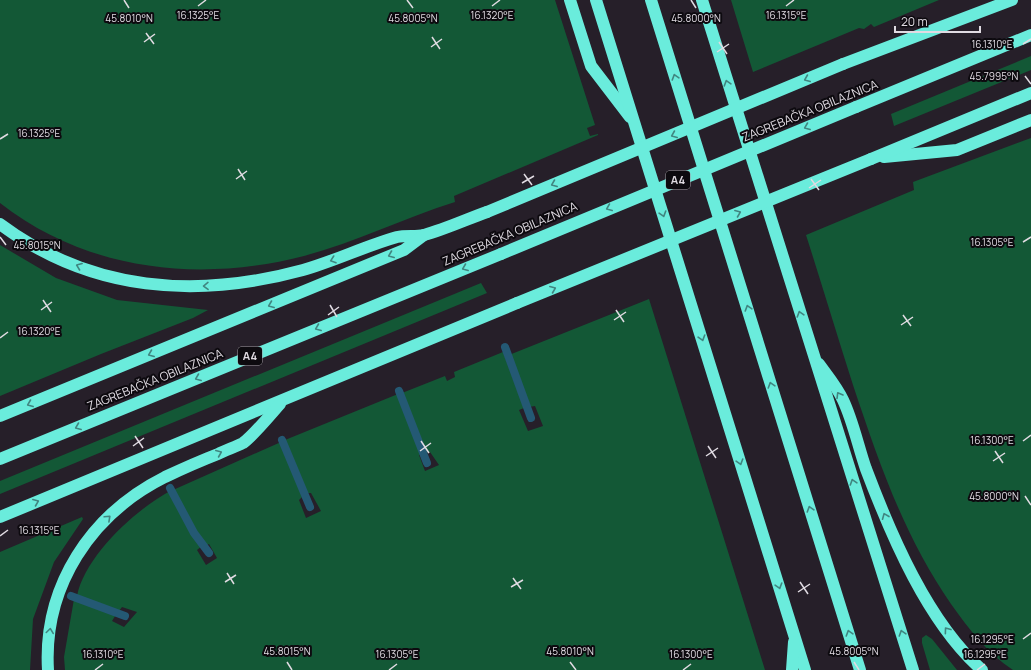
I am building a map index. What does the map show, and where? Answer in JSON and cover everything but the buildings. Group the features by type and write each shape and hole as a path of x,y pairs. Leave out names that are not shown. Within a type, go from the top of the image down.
{"highway":[{"path":"570,0 591,66 635,123"},
{"path":"596,0 805,670"},
{"path":"651,0 860,670"},
{"path":"702,0 811,351 913,670"},
{"path":"0,224 44,252 110,276 141,284 176,287 212,286 243,283 269,278 304,269 399,237 424,235 487,212 843,64 994,4 1012,0"},
{"name":"ZAGREBAČKA OBILAZNICA","path":"0,459 1031,35"},
{"path":"0,517 1031,93"},
{"path":"871,159 957,150 1031,120"},
{"path":"0,416 404,250 424,235"},
{"path":"811,351 842,399 866,469 887,521 911,572 956,643 982,670"},
{"path":"48,670 47,651 54,610 60,589 70,566 85,542 124,503 143,489 182,469 244,442 284,400"},
{"path":"792,670 794,635"}],"green space":[{"path":"0,0 555,0 595,125 587,128 590,136 598,135 454,196 455,202 342,244 304,256 264,264 224,269 185,269 145,265 107,257 69,244 34,226 0,203"},
{"path":"731,0 939,0 874,27 871,24 864,29 859,28 753,72"},
{"path":"1031,56 1031,70 894,126 891,114"},
{"path":"1031,138 1031,670 1013,670 995,656 971,631 951,604 934,578 906,525 883,471 863,414 806,235 914,190 913,182"},
{"path":"0,245 56,278 117,300 208,310 193,318 0,396"},
{"path":"481,283 487,293 0,494 0,481"},
{"path":"649,299 765,670 65,670 64,657 74,599 117,613 112,621 124,627 137,612 122,607 119,611 77,596 90,565 101,550 127,522 156,499 170,491 193,533 202,546 197,550 206,565 217,558 209,544 205,546 194,531 173,490 281,442 302,497 299,500 306,518 321,511 311,493 307,493 301,483 285,440 398,394 422,454 419,455 425,471 439,465 430,452 425,453 402,393 445,376 447,381 455,377 454,372 503,352 524,408 519,410 528,431 543,426 535,406 529,407 509,355"},
{"path":"82,517 83,519 54,562 33,619 30,670 0,670 0,552"},
{"path":"926,635 932,639 957,670 930,670 922,643 922,638"}],"waterway":[{"path":"505,347 531,418"},
{"path":"399,391 427,463"},
{"path":"282,440 310,507"},
{"path":"170,488 194,533 209,553"},
{"path":"71,596 125,616"}]}
